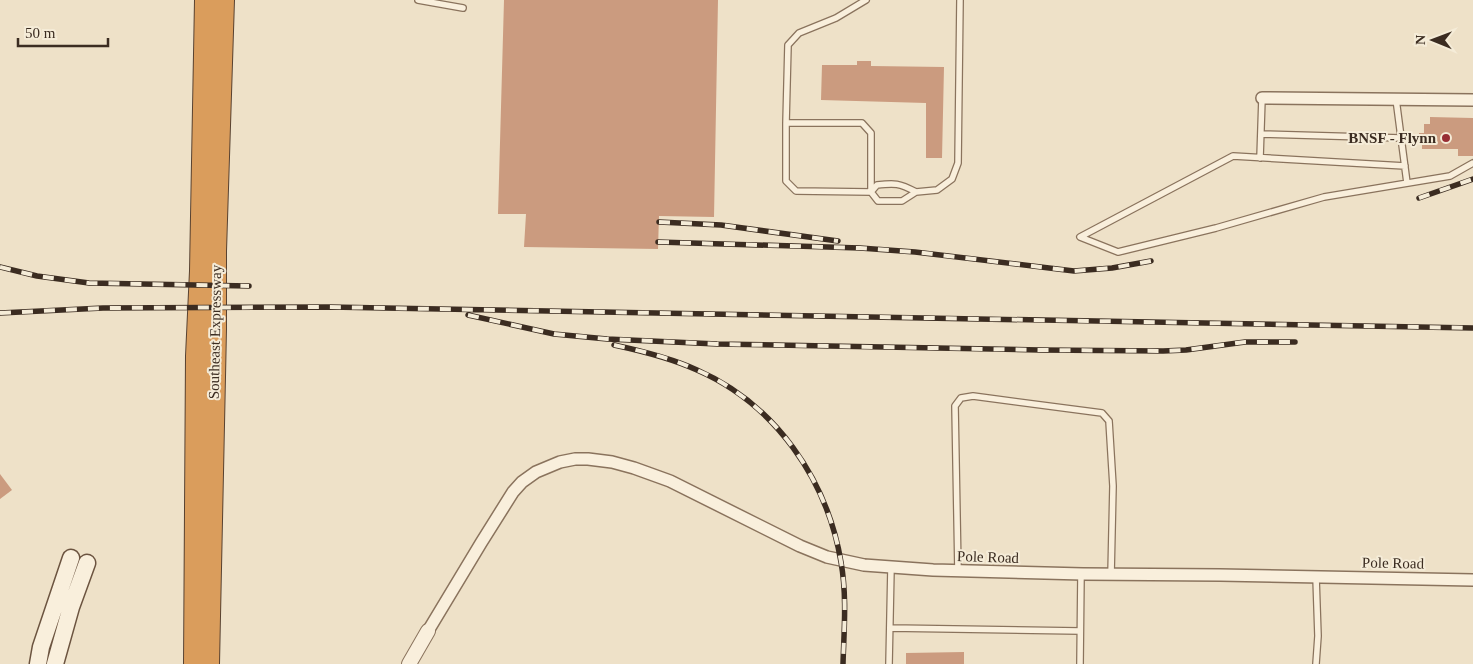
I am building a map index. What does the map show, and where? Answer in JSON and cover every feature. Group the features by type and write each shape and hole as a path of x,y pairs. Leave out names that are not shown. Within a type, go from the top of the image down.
{"highway":[{"name":"Southeast Expressway","path":"194,664 196,356 200,271 205,0"},
{"name":"Southeast Expressway","path":"209,664 216,251 224,0"}],"main road":[{"path":"38,664 41,647 71,558"},
{"path":"56,664 71,607 87,563"}],"street":[{"path":"1262,98 1473,100"},
{"name":"Pole Road","path":"428,631 506,502 522,482 536,472 567,460 588,459 612,462 670,481 800,546 821,555 852,563 891,568 958,571 1473,580"},
{"path":"410,664 428,631"}],"lane":[{"path":"418,0 463,8"},
{"path":"866,0 836,18 799,33 788,45 786,181 796,191 871,192"},
{"path":"786,122 862,123 871,133 871,192 878,200 902,202 916,192 937,190 952,179 958,163 960,0"},
{"path":"1260,158 1262,98"},
{"path":"1396,99 1407,183"},
{"path":"1261,134 1401,138"},
{"path":"1405,166 1233,156 1080,237 1118,252 1216,228 1324,197 1450,176 1473,163"},
{"path":"871,192 877,185 891,184 902,184 916,192"},
{"path":"958,571 955,406 961,398 973,396 1102,413 1109,421 1113,486 1111,575"},
{"path":"889,664 891,568"},
{"path":"1080,664 1081,574"},
{"path":"1316,577 1318,636 1316,664"},
{"path":"890,628 1080,631"}],"building":[{"path":"504,0 718,0 714,217 659,216 658,249 524,247 526,214 498,214"},
{"path":"857,61 871,61 871,66 944,67 942,158 926,158 926,103 821,100 822,65 857,65"},
{"name":"BNSF - Flynn","path":"1430,117 1473,118 1473,156 1458,156 1458,149 1422,149 1422,144 1419,144 1419,133 1424,133 1424,124 1430,124"},
{"path":"0,474 12,490 0,499"},
{"path":"964,652 964,664 906,664 906,653"}],"railway":[{"path":"1419,198 1473,179"},
{"path":"659,222 721,225 838,241"},
{"path":"658,242 860,248 915,252 1074,271 1112,268 1151,261"},
{"path":"0,267 37,276 89,283 249,286"},
{"path":"0,313 103,308 329,307 1473,328"},
{"path":"468,315 554,334 607,339 717,344 1163,351 1186,350 1245,342 1295,342"},
{"path":"614,345 646,352 677,362 725,385 750,403 773,424 793,448 810,474 824,502 834,531 841,562 844,588 843,664"}],"place":[{"name":"BNSF - Flynn","path":"1446,138"}]}
